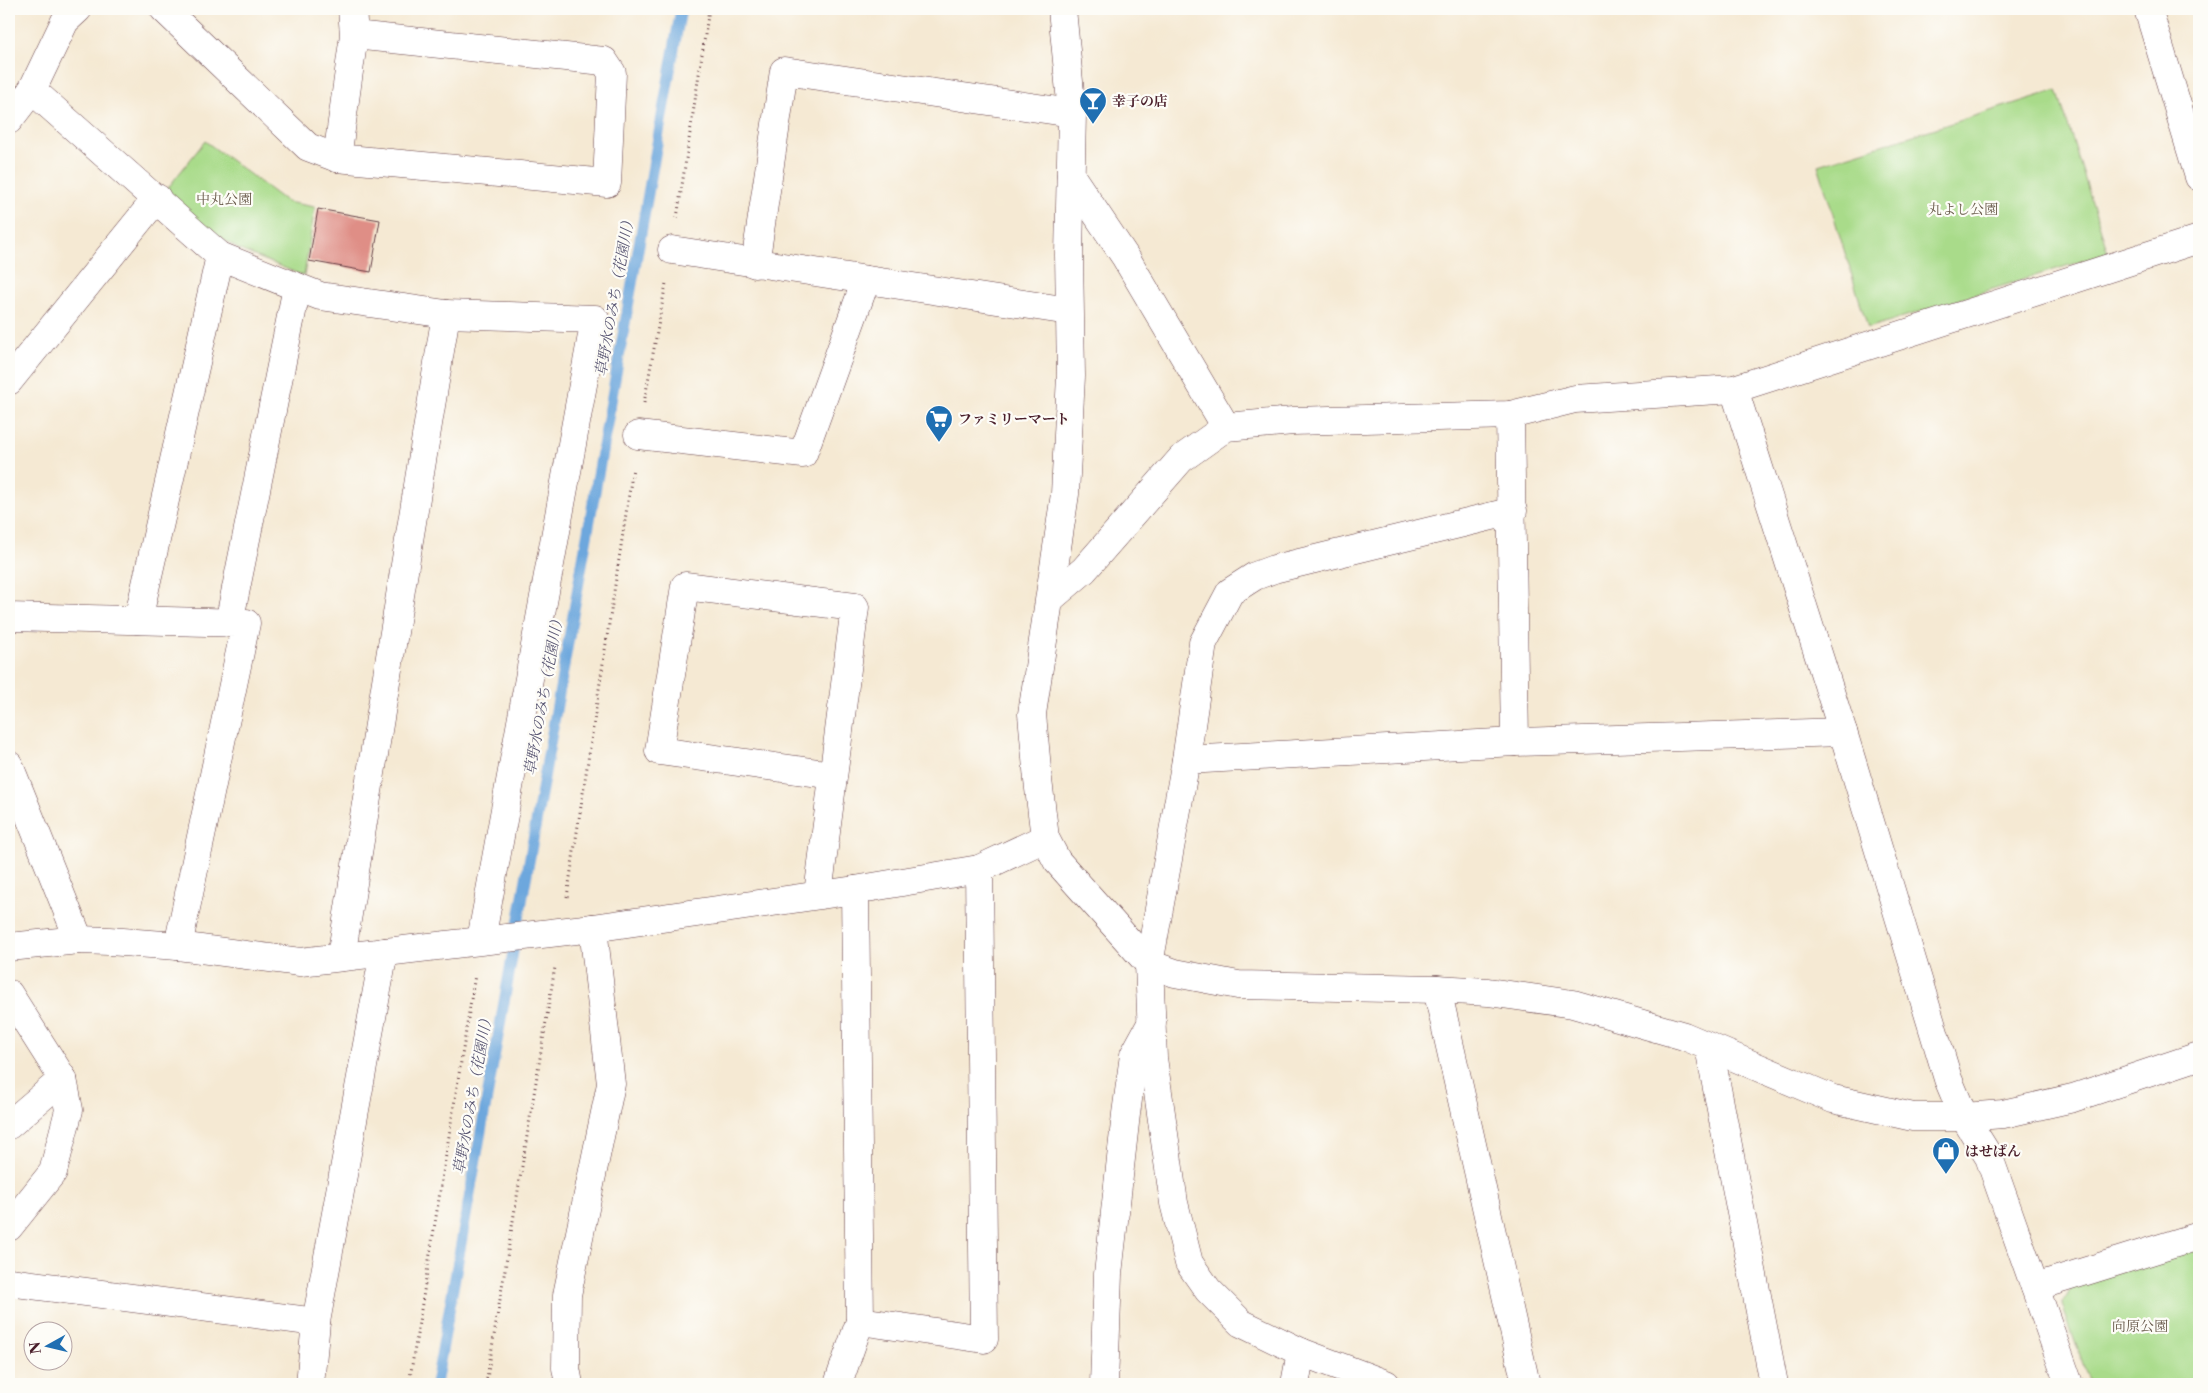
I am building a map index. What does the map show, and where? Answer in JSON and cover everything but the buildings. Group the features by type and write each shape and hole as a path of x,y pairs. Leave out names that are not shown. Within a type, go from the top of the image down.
{"street":[{"path":"9,120 32,90 65,20 78,9"},
{"path":"164,9 308,147 337,158 607,183 612,73 604,61 353,22 337,158"},
{"path":"1062,9 1072,113 1069,311 1071,376 1065,494 1051,598 1032,714 1045,838 1057,861 1074,883 1149,964 1175,973 1238,985 1437,989 1488,992 1573,1004 1684,1036 1833,1099 1913,1117 1964,1117 2003,1114 2073,1098 2199,1056"},
{"path":"2148,9 2199,177"},
{"path":"755,264 784,71 1072,113"},
{"path":"32,90 220,256 320,296 446,314 595,319 481,940"},
{"path":"1071,176 1126,258 1226,427"},
{"path":"9,381 156,198"},
{"path":"1051,598 1084,570 1181,458 1226,427 1293,421 1510,415 1575,399 1734,389 2199,239"},
{"path":"672,250 1069,311"},
{"path":"138,620 220,256"},
{"path":"638,435 803,454 866,280"},
{"path":"229,622 297,287"},
{"path":"341,957 446,314"},
{"path":"1734,389 1843,732 1948,1079 1964,1117 1989,1157 2070,1384"},
{"path":"1510,415 1513,511 1515,742"},
{"path":"1386,1384 1300,1352 1241,1323 1208,1290 1189,1263 1174,1203 1153,1058 1149,964 1186,760 1204,643 1230,592 1255,576 1274,569 1513,511"},
{"path":"818,894 834,774 854,607 685,586 659,751 834,774"},
{"path":"9,617 246,623 178,946"},
{"path":"1186,760 1515,742 1843,732"},
{"path":"9,765 79,940"},
{"path":"9,947 79,940 178,946 300,962 593,928 855,890 979,869 1045,838"},
{"path":"860,1321 984,1339 979,869"},
{"path":"838,1384 860,1321 855,890"},
{"path":"569,1384 566,1368 566,1295 612,1084 593,928"},
{"path":"310,1384 316,1322 384,952"},
{"path":"1437,989 1526,1384"},
{"path":"9,994 63,1079 69,1110 53,1172 9,1227"},
{"path":"1104,1384 1106,1373 1108,1274 1134,1055 1152,1021"},
{"path":"1709,1047 1774,1384"},
{"path":"9,1125 63,1079"},
{"path":"2036,1287 2199,1236"},
{"path":"9,1282 316,1322"},
{"path":"1295,1384 1300,1352"}],"path":[{"path":"486,1384 561,931 638,435 672,250 709,9"},
{"path":"409,1384 481,940"}],"green space":[{"name":"丸よし公園","path":"2057,90 2108,253 1868,328 1818,165"},
{"name":"中丸公園","path":"205,141 287,202 315,207 304,276 240,250 200,225 167,189"},
{"name":"向原公園","path":"2199,1248 2199,1384 2090,1384 2062,1304 2073,1284"}],"waterway":[{"name":"草野水のみち（花園川）","path":"436,1384 681,9"}],"place":[{"name":"幸子の店","path":"1093,125"},
{"name":"ファミリーマート","path":"939,443"},
{"name":"はせぱん","path":"1946,1175"}]}
